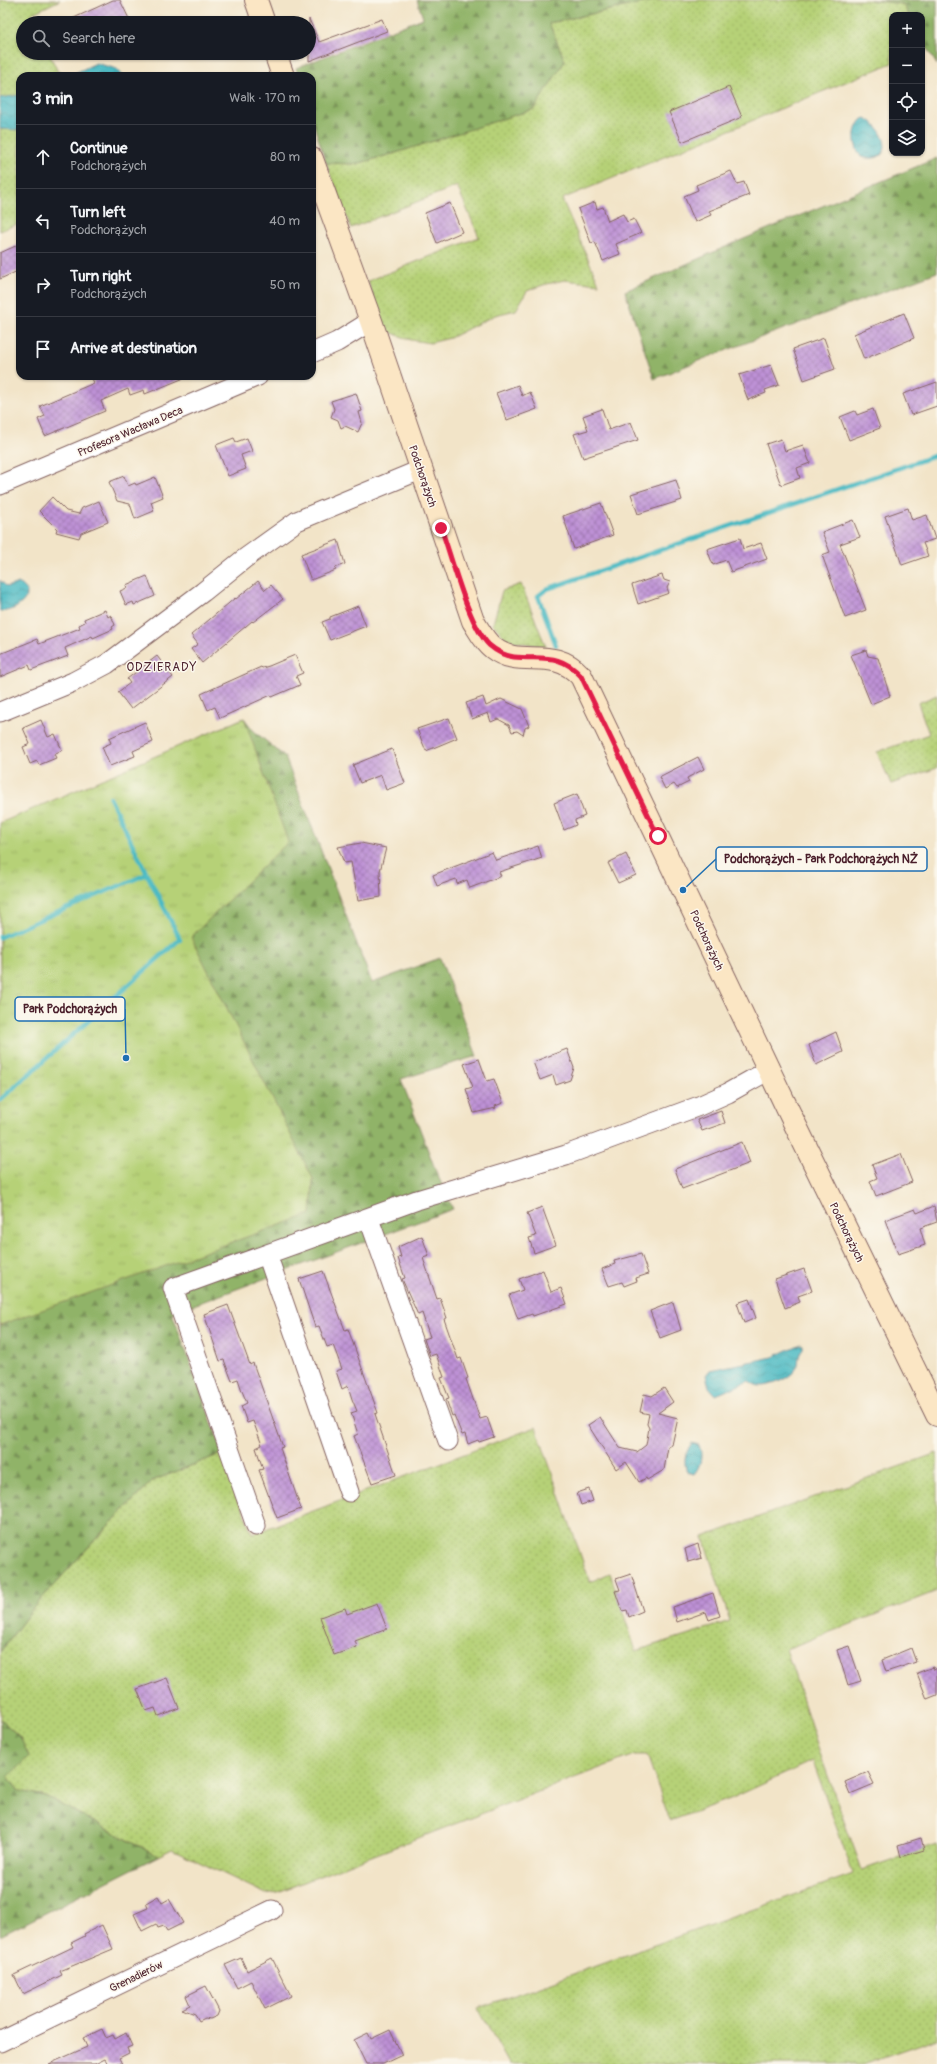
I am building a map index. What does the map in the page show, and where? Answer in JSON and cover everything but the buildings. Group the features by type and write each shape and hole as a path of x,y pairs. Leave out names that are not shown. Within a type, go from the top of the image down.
{"street":[{"path":"256,0 262,16"},
{"path":"277,60 282,72"},
{"name":"Podchorążych","path":"316,170 371,321 420,470 473,620 483,637 494,649 513,657 556,659 574,668 581,676 769,1070 937,1415"},
{"path":"316,351 337,342 371,321"},
{"name":"Profesora Wacława Deca","path":"0,485 249,380"},
{"path":"0,712 74,682 107,664 203,592 244,559 297,521 420,470"},
{"path":"256,1526 173,1288 369,1219 417,1200 566,1155 699,1106 728,1093 769,1070"},
{"path":"369,1219 448,1442"},
{"path":"266,1254 350,1492"},
{"name":"Grenadierów","path":"0,2042 272,1910"}],"green space":[{"path":"0,0 60,0 31,14 32,16 16,16 16,60 52,60 58,72 16,72 16,96 0,98"},
{"path":"417,0 656,0 549,23 565,61 534,109 399,152 356,164 326,163 316,132 316,72 298,72 296,68 423,18"},
{"path":"656,0 870,0 903,4 907,12 889,12 889,64 562,199 599,284 564,280 543,285 527,291 516,310 495,315 450,338 430,343 411,340 384,330 368,281 479,237 457,186 351,228 326,163 356,164 399,152 565,61 549,23"},
{"path":"870,0 937,0 937,65 925,45 925,12 907,12 903,4"},
{"path":"0,129 16,130 16,225 0,231"},
{"path":"937,158 937,272 703,359 654,379 625,291 739,241"},
{"path":"521,584 546,647 507,640 493,624 502,591"},
{"path":"937,695 937,768 891,784 877,752 929,734 918,703"},
{"path":"244,718 253,730 285,757 372,983 440,958 477,1056 401,1079 437,1174 453,1209 172,1313 223,1453 152,1481 105,1529 33,1608 0,1652 0,825"},
{"path":"244,718 288,842 191,937 313,1179 311,1214 0,1325 0,823"},
{"path":"536,1427 590,1582 610,1573 636,1651 730,1621 703,1537 937,1453 937,1591 786,1649 823,1762 862,1870 937,1844 937,2038 863,2064 509,2064 478,2008 853,1874 813,1761 730,1799 670,1821 647,1755 634,1755 278,1892 266,1894 172,1849 158,1856 45,1796 19,1791 8,1777 20,1737 0,1719 0,1652 33,1608 105,1529 152,1481 223,1453 252,1534"},
{"path":"0,1719 20,1737 29,1756 8,1777 19,1791 45,1796 158,1856 0,1936"}],"water":[{"path":"96,63 117,69 120,72 77,72"},
{"path":"16,96 16,130 0,129 0,98"},
{"path":"866,118 874,124 883,138 885,145 884,152 880,156 872,158 861,157 856,147 856,127 862,119"},
{"path":"0,580 7,587 18,583 24,587 27,592 23,602 12,609 0,611"},
{"path":"801,1344 803,1345 803,1348 797,1368 790,1376 780,1381 769,1385 760,1386 749,1381 716,1395 709,1387 706,1375 710,1370 773,1357"},
{"path":"692,1443 699,1445 701,1453 700,1464 694,1474 687,1472 685,1465 686,1453"}],"waterway":[{"path":"556,645 538,596 547,589 937,455"},
{"path":"0,937 147,874 110,798"},
{"path":"0,1100 180,939 147,874"}],"place":[{"name":"Podchorążych - Park Podchorążych NŻ","path":"683,890"},
{"name":"Park Podchorążych","path":"126,1058"}],"district":[{"name":"ODZIERADY","path":"162,667"}],"route":[{"path":"441,528 473,620 489,645 504,654 513,657 547,658 565,662 574,668 581,676 658,836"}]}
